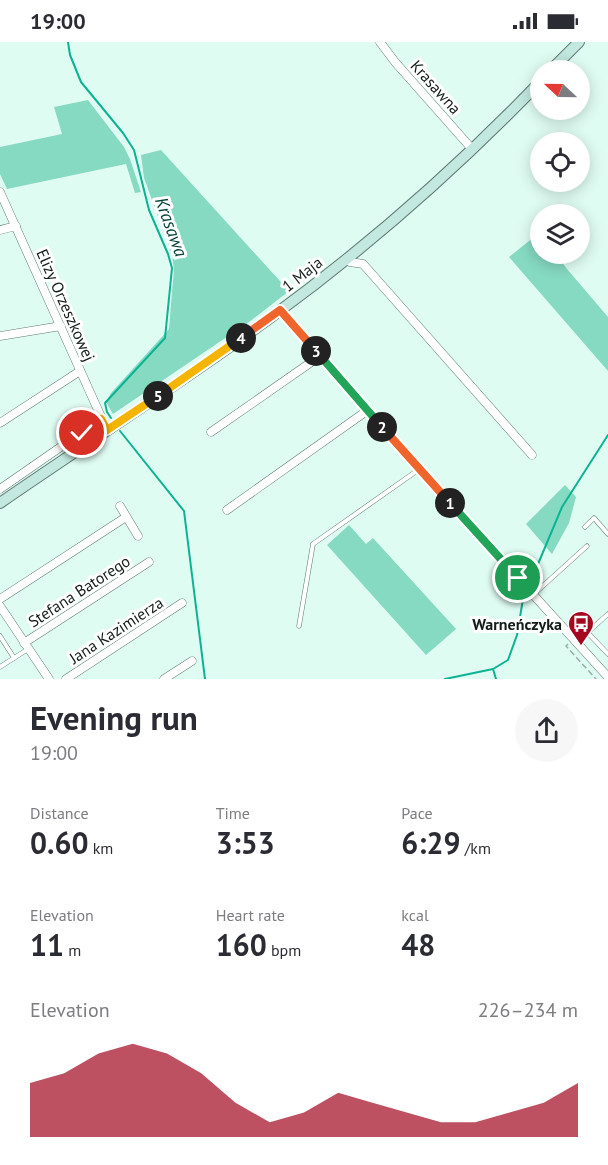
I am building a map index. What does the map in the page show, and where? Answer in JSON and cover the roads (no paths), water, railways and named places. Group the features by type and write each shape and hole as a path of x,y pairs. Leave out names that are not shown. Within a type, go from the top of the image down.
{"main road":[{"path":"561,60 579,42"},
{"name":"1 Maja","path":"0,503 280,310 431,187 530,92"}],"street":[{"name":"Krasawna","path":"380,42 472,149"},
{"name":"Elizy Orzeszkowej","path":"0,192 107,430"},
{"path":"0,230 16,226"},
{"path":"346,258 350,262 363,264 532,455"},
{"path":"280,310 419,469 608,677"},
{"path":"0,336 61,326"},
{"path":"211,432 320,356"},
{"path":"0,423 80,371"},
{"path":"226,510 368,410"},
{"path":"0,489 101,419"},
{"path":"120,506 138,536"},
{"path":"0,599 126,516"},
{"name":"Stefana Batorego","path":"26,646 149,562"},
{"name":"Jana Kazimierza","path":"66,679 182,603"},
{"path":"0,606 49,679"},
{"path":"164,679 192,661"}],"lane":[{"path":"299,626 313,544 419,469"},
{"path":"585,527 594,518 608,534"},
{"path":"534,595 587,546"},
{"path":"577,643 608,614"},
{"path":"588,633 608,654"},
{"path":"0,636 14,658"},
{"path":"0,667 26,646"}],"waterway":[{"name":"Krasawa","path":"68,42 70,55 81,82 134,150 149,210 172,268 165,338 105,403 111,418"},
{"name":"Krasawa","path":"120,431 184,511 205,679"},
{"path":"530,583 562,507 608,435"},
{"path":"493,669 508,660 517,635 524,593"},
{"name":"Krasawa","path":"445,679 493,669 496,679"}],"place":[{"name":"Warneńczyka","path":"581,647"}]}
